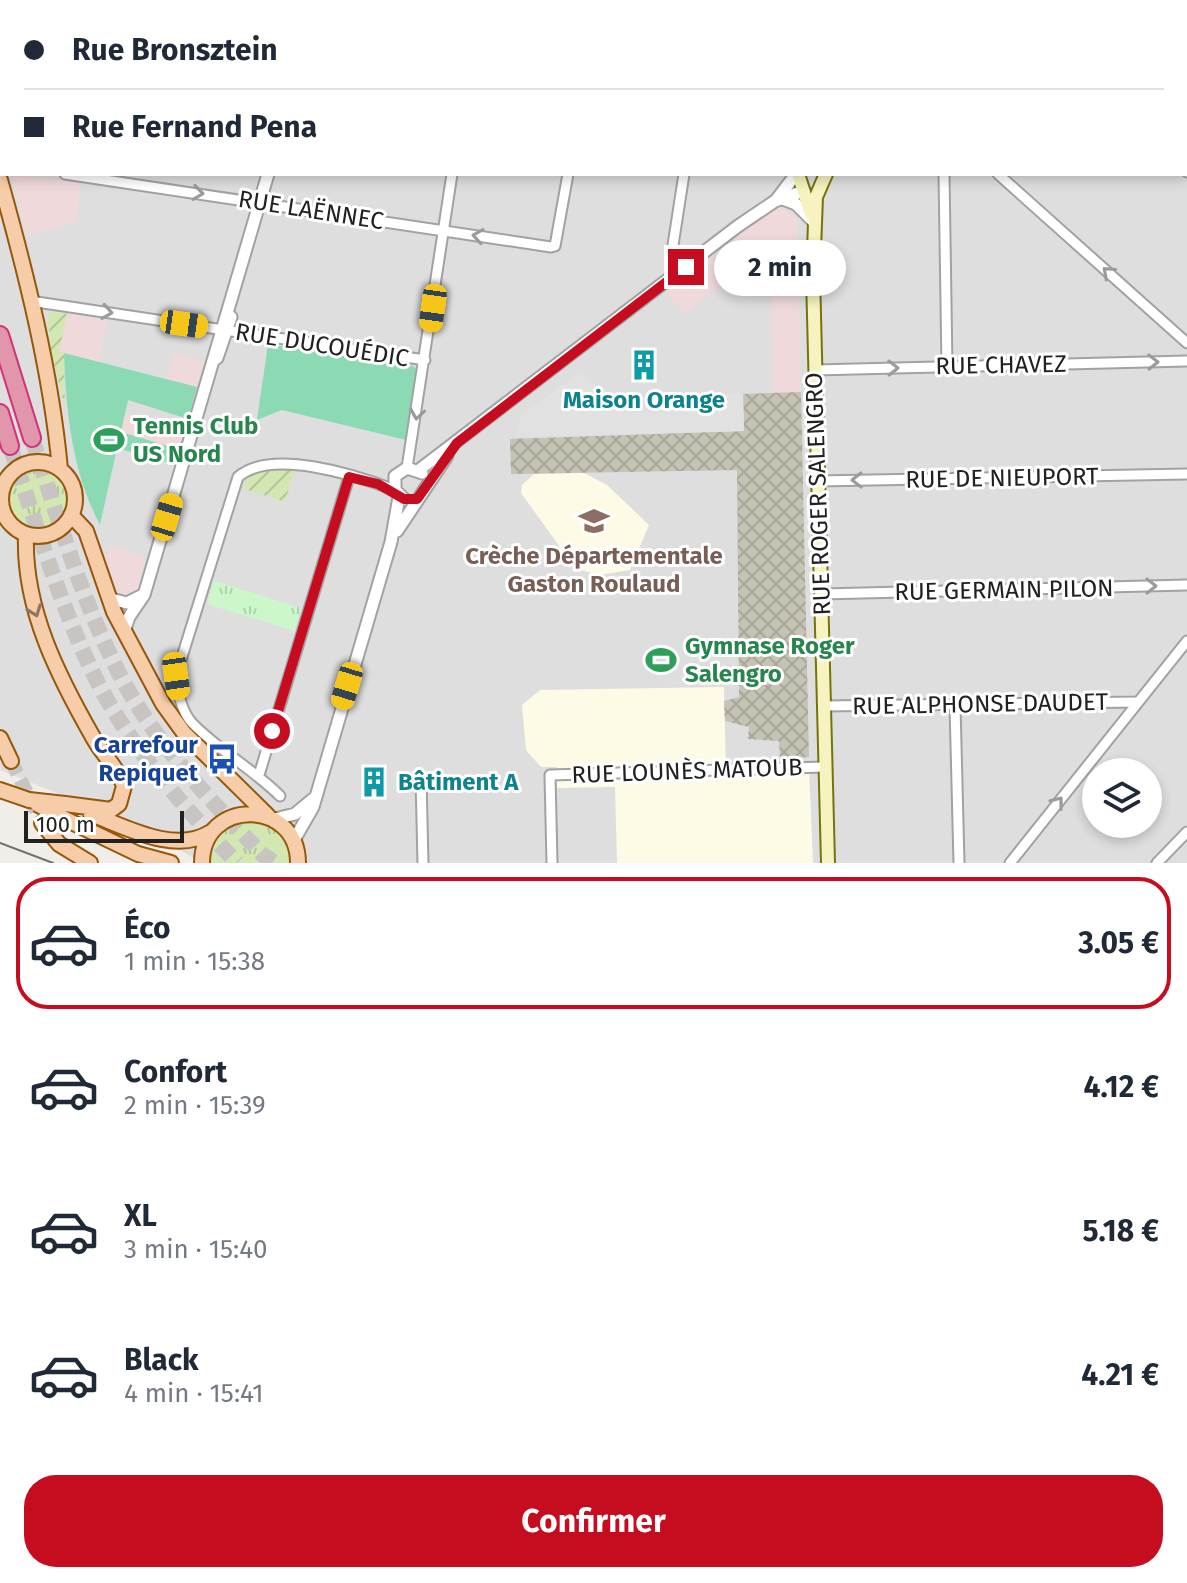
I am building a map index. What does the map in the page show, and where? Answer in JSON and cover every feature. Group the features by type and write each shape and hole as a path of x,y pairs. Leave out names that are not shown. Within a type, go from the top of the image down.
{"highway":[{"path":"0,335 32,438"},
{"path":"0,413 10,446"}],"main road":[{"name":"RUE ROGER SALENGRO","path":"798,176 813,221"},
{"path":"0,180 30,301 60,469 75,495 71,515 52,533 26,534 4,524 2,479 24,465 37,462 60,469"},
{"name":"RUE ROGER SALENGRO","path":"823,180 813,221 828,863"},
{"path":"804,191 823,180"},
{"path":"37,462 56,435"},
{"path":"71,515 86,531 124,632 163,704 184,733 294,840 300,860"},
{"path":"26,534 27,580 48,646 95,743 124,786 119,804 111,810 63,810"},
{"path":"0,738 11,761"},
{"path":"0,790 160,838 190,842 211,832 233,815 251,812 272,817"},
{"path":"63,810 138,854 171,863"},
{"path":"42,823 59,844 90,863"},
{"path":"202,863 211,832"}],"street":[{"name":"RUE LAËNNEC","path":"79,176 555,246 568,176"},
{"path":"124,632 129,617 144,595 268,176"},
{"path":"426,483 413,469 452,176"},
{"path":"684,176 673,251 686,267"},
{"path":"779,200 796,176"},
{"path":"944,176 947,366"},
{"path":"1000,176 1187,343"},
{"path":"294,840 313,807 391,542 396,489 413,469 457,443 686,267 779,200 804,191"},
{"path":"779,200 796,204 813,221"},
{"name":"RUE DUCOUÉDIC","path":"30,301 425,360"},
{"name":"RUE CHAVEZ","path":"815,370 1187,361"},
{"path":"391,542 417,499 424,493 426,483 457,443"},
{"path":"280,796 259,775 191,722 178,693 176,676 238,477 247,469 277,462 378,484 417,499"},
{"name":"RUE DE NIEUPORT","path":"818,481 1187,474"},
{"path":"259,775 349,477"},
{"name":"RUE GERMAIN PILON","path":"821,594 1187,585"},
{"path":"111,599 127,603 144,595"},
{"path":"1010,863 1187,641"},
{"name":"RUE ALPHONSE DAUDET","path":"824,706 1136,702"},
{"path":"955,705 959,863"},
{"name":"RUE LOUNÈS MATOUB","path":"552,863 550,775 825,767"},
{"path":"421,778 423,863"},
{"path":"272,817 290,817 313,799"},
{"path":"1157,863 1187,832"}],"shaded area":[{"path":"0,176 1187,176 1187,863 202,863 143,828 0,770"},
{"path":"12,176 81,183 76,222 26,236"},
{"path":"776,207 797,216 801,392 773,393 771,282 722,283 684,313 667,293"},
{"path":"67,314 107,320 100,361 59,352"},
{"path":"174,353 204,362 197,387 166,378"},
{"path":"579,373 635,413 665,412 684,397 743,394 744,431 518,437 520,416"},
{"path":"801,392 809,757 780,759 779,741 748,739 749,727 725,721 724,701 739,697 737,470 511,474 510,439 744,431 743,394"},
{"path":"124,415 183,434 178,449 120,432"},
{"name":"Crèche Départementale Gaston Roulaud","path":"584,473 607,485 649,525 630,570 599,575 584,571 570,561 521,493 522,485 534,474"},
{"path":"109,546 146,556 135,593 128,596 118,592 106,561"},
{"path":"724,687 726,769 809,767 813,863 617,863 615,787 557,788 557,767 541,767 526,750 522,705 540,690"}],"green space":[{"path":"51,311 67,314 59,352 64,353 65,408 51,351 48,316"},
{"path":"268,344 413,366 416,369 406,440 282,410 257,420"},
{"name":"Tennis Club US Nord","path":"64,353 197,387 188,419 128,400 121,432 178,449 173,464 117,448 100,525 83,484 72,441"},
{"path":"274,467 294,471 285,502 242,488 248,476"},
{"path":"38,470 58,479 67,499 58,519 38,528 18,519 9,499 18,479"},
{"path":"214,581 301,608 294,631 207,604"},
{"path":"254,820 276,830 287,847 291,863 211,863 215,845 224,832 237,824"}],"tunnel":[{"path":"32,438 82,587 105,645 133,698 166,746 203,791 263,855 275,863"},
{"path":"10,446 61,598 99,685 145,757 180,801 237,863"},
{"path":"11,761 42,823"}],"tram line":[{"path":"0,843 53,863"}],"place":[{"name":"Maison Orange","path":"644,365"},
{"name":"Tennis Club US Nord","path":"109,440"},
{"name":"Crèche Départementale Gaston Roulaud","path":"594,521"},
{"name":"Gymnase Roger Salengro","path":"661,660"},
{"name":"Carrefour Repiquet","path":"222,759"},
{"name":"Bâtiment A","path":"374,782"}],"route":[{"path":"272,731 349,477 395,490 404,499 417,499 457,443 686,267"}]}
